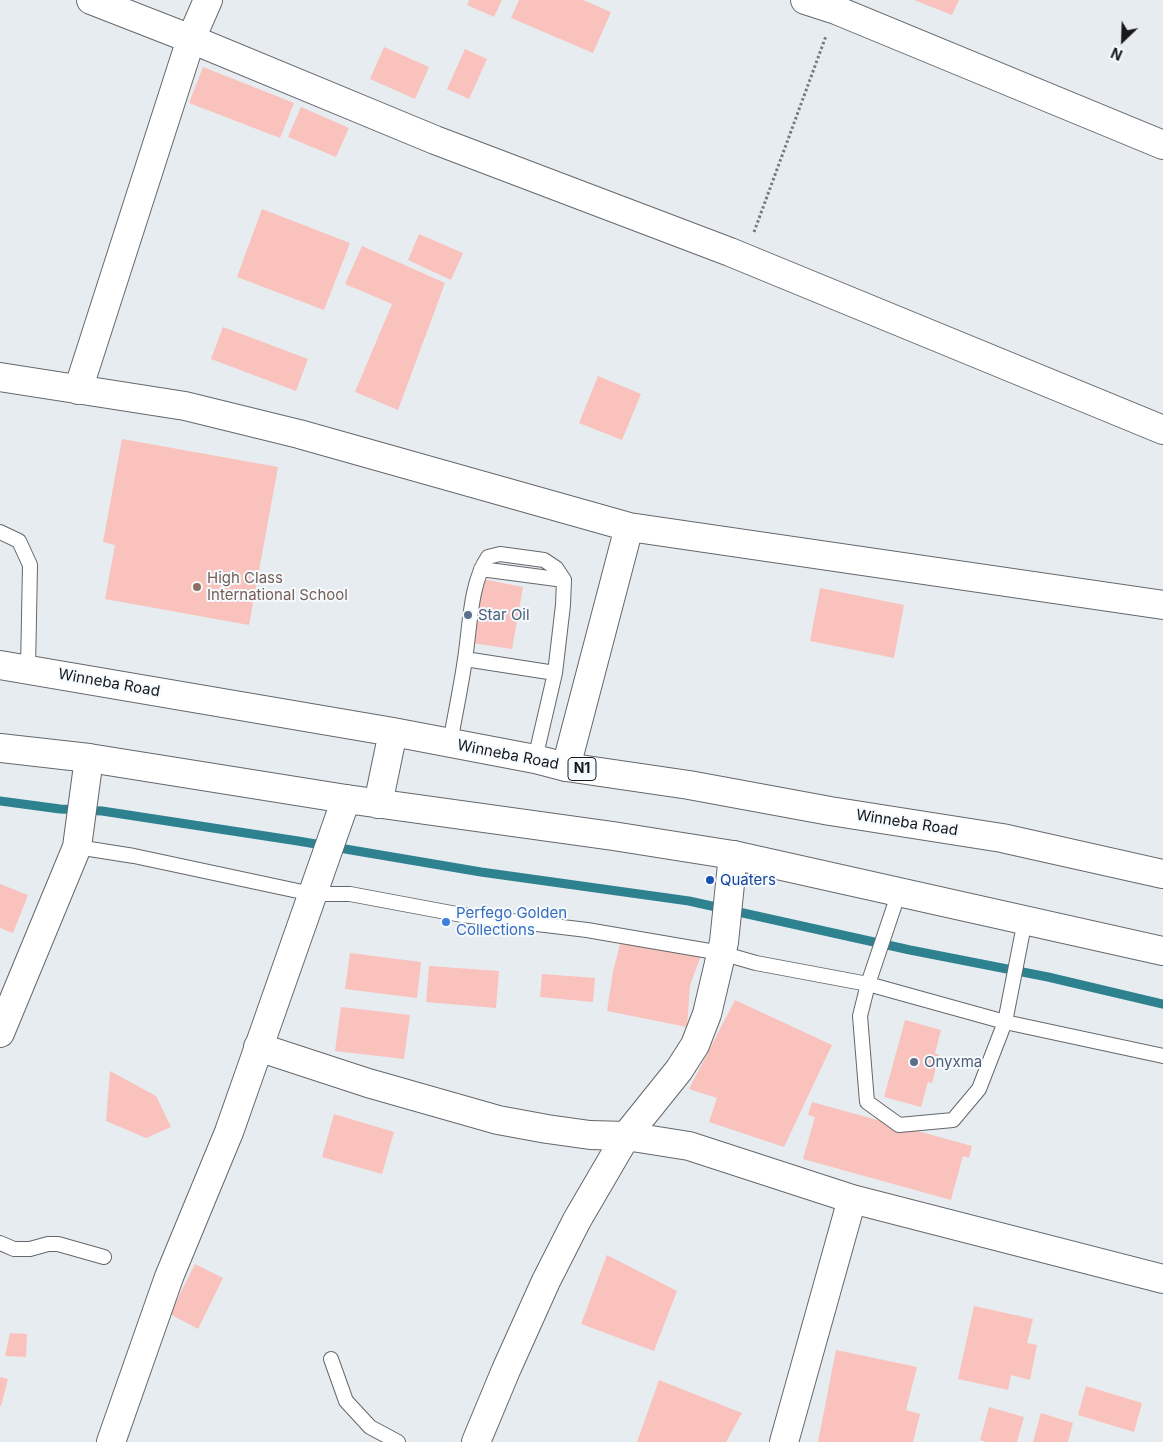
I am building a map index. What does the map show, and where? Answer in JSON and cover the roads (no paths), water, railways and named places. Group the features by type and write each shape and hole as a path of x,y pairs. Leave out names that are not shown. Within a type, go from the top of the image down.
{"main road":[{"path":"91,0 191,39 434,140 744,258 1163,430"},
{"path":"78,390 191,39 208,0"},
{"path":"805,0 836,10 1163,145"},
{"path":"0,378 185,406 299,434 629,527 1163,605"},
{"path":"566,767 629,527"},
{"name":"Winneba Road","path":"0,665 393,732 535,759 566,767 689,785 1002,838 1163,874"},
{"path":"378,804 393,732"},
{"path":"0,748 89,758 378,804 613,836 733,855 1163,951"},
{"path":"0,1033 77,847 89,758"},
{"path":"110,1442 169,1277 229,1132 346,799"},
{"path":"476,1442 546,1281 577,1220 626,1136 679,1070 695,1045 707,1014 724,942 733,855"},
{"path":"258,1047 368,1083 498,1120 582,1134 626,1136 689,1146 852,1199 1163,1278"},
{"path":"784,1442 852,1199"}],"lane":[{"path":"0,532 19,541 30,565 28,669"},
{"path":"450,743 475,593 481,569 564,580 555,674 535,759"},
{"path":"465,659 555,674"},
{"path":"77,847 134,856 312,894 350,894 462,915 587,930 721,953 756,963 868,984 1005,1022 1163,1056"},
{"path":"899,892 868,984 860,1016 867,1102 899,1124 953,1120 979,1090 1005,1022 1025,920"},
{"path":"0,1243 14,1249 30,1249 48,1244 58,1244 104,1257"},
{"path":"331,1359 346,1401 370,1427 398,1442"}],"waterway":[{"path":"0,801 60,809 102,811 298,841 481,872 689,901 910,950 1048,977 1163,1004"}],"place":[{"name":"High Class International School","path":"197,587"},
{"name":"Star Oil","path":"468,615"},
{"name":"Quaters","path":"710,880"},
{"name":"Perfego Golden Collections","path":"446,922"},
{"name":"Onyxma","path":"914,1062"}]}
